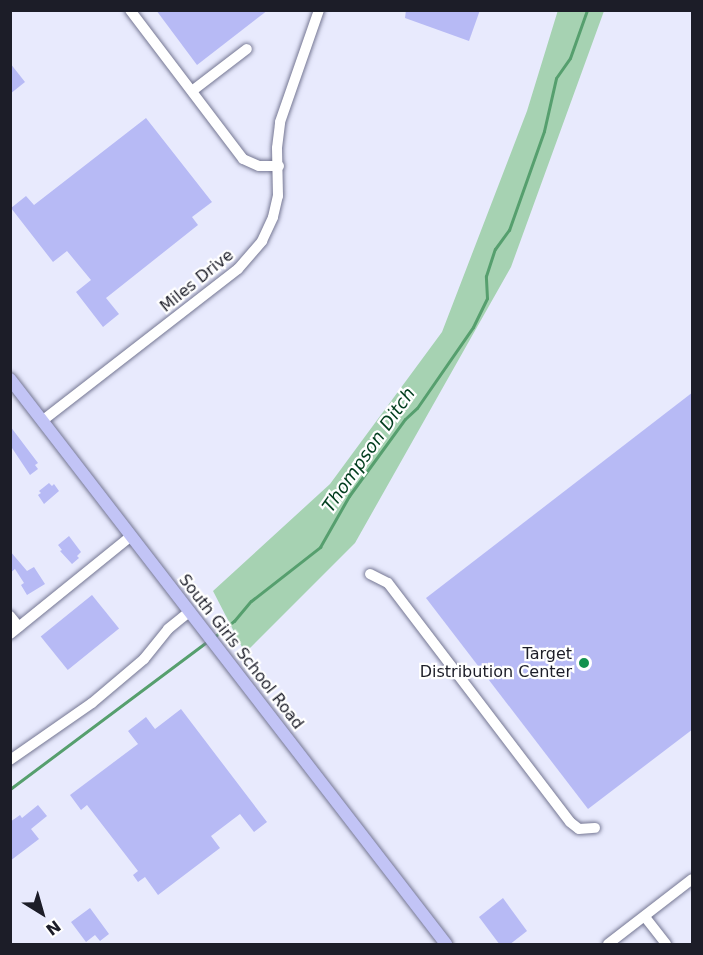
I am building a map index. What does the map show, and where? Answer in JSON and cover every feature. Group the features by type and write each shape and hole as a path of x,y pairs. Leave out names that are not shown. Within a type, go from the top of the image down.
{"main road":[{"name":"South Girls School Road","path":"10,379 446,945"}],"street":[{"path":"130,10 243,159 259,166 279,166"},
{"name":"Miles Drive","path":"42,421 249,258 262,241 273,218 279,188 277,144 280,122 319,10"},
{"path":"192,92 247,49"},
{"path":"10,616 15,631 132,536"},
{"path":"370,574 388,583 570,822 579,829 595,828"},
{"path":"10,760 92,703 144,659 168,629 189,611"},
{"path":"608,945 693,879"},
{"path":"645,917 666,945"}],"green space":[{"path":"558,10 604,11 511,267 355,543 245,653 213,591 330,484 442,332 527,111"}],"building":[{"path":"156,10 268,10 197,65"},
{"path":"406,10 480,10 469,41 405,18"},
{"path":"10,63 25,82 10,94"},
{"path":"146,118 212,202 192,217 198,225 106,298 119,314 103,327 76,292 91,280 67,251 53,262 11,208 26,196 34,205"},
{"name":"Target Distribution Center","path":"693,392 693,729 588,809 426,598"},
{"path":"10,426 38,463 35,465 38,469 30,475 10,445"},
{"path":"49,483 52,486 54,484 59,491 44,504 38,495 41,493 39,491"},
{"path":"69,536 81,552 77,556 79,558 72,564 60,551 62,550 58,545"},
{"path":"10,551 27,571 34,567 45,584 27,595 21,585 24,583 15,569 10,573"},
{"path":"92,595 119,628 68,670 41,637"},
{"path":"181,709 267,822 254,832 240,814 211,836 220,848 158,895 145,877 138,882 133,875 138,871 87,805 81,810 70,795 138,744 128,731 146,717 155,729"},
{"path":"38,805 47,816 31,829 39,839 10,861 10,822 20,815 22,818"},
{"path":"503,898 527,931 509,945 500,945 479,917"},
{"path":"90,908 109,934 100,941 95,935 86,942 71,922"}],"waterway":[{"name":"Thompson Ditch","path":"214,637 234,621 251,601 320,547 349,496 405,419 417,408 473,327 487,298 486,276 495,249 509,230 544,131 556,78 570,58 587,10"},
{"name":"Thompson Ditch","path":"10,789 208,641"}],"place":[{"name":"Target Distribution Center","path":"584,663"}]}
